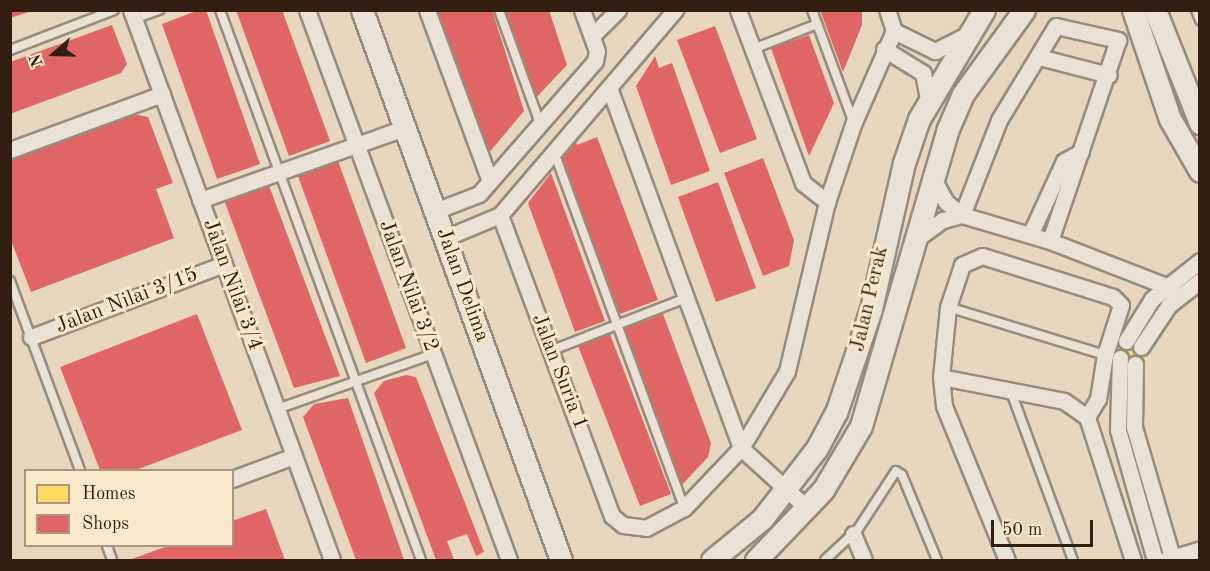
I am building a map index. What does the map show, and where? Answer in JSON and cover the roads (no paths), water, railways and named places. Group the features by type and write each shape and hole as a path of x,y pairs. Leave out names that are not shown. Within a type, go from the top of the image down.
{"main road":[{"name":"Jalan Delima","path":"362,10 562,560"},
{"name":"Jalan Perak","path":"712,561 762,519 787,490 817,448 851,377 904,163 928,98 984,10"},
{"name":"Jalan Perak","path":"756,561 808,509 861,426 930,173 963,94 1024,10"},
{"path":"1133,10 1170,119 1200,171"},
{"path":"1155,10 1200,123"}],"street":[{"name":"Jalan Nilai 3/2","path":"308,10 508,561"},
{"path":"427,10 490,181"},
{"path":"435,211 474,197 597,58 582,10"},
{"path":"592,36 618,10"},
{"path":"446,238 500,215 610,90 675,10"},
{"path":"738,10 803,183 827,202"},
{"path":"887,10 894,31 935,51 966,35"},
{"name":"Jalan Nilai 3/4","path":"133,15 332,561"},
{"path":"962,215 999,120 1060,23 1118,40 1109,75 1050,241"},
{"path":"684,508 741,448 772,402 799,339 827,202 854,122 884,49 894,31"},
{"path":"884,49 923,73 928,98"},
{"path":"1039,57 1109,75"},
{"path":"610,90 741,448 808,509"},
{"path":"10,150 162,94"},
{"path":"200,200 405,128"},
{"path":"1030,235 1064,161 1082,152"},
{"path":"930,173 946,202 962,215 1050,241 1166,286 1177,297"},
{"name":"Jalan Suria 1","path":"500,215 612,516 623,525 646,528 684,508"},
{"path":"913,241 943,220 962,215"},
{"path":"1007,561 944,405 941,377 948,307 962,265 982,256 1118,300 1120,310 1105,355 1098,399 1087,417"},
{"path":"1200,261 1166,286 1134,344 1177,297 1200,281"},
{"name":"Jalan Nilai 3/15","path":"31,337 224,264"},
{"path":"1120,358 1118,430 1155,561"},
{"path":"1135,364 1134,427 1170,560 1200,549"},
{"path":"941,377 1010,388 1064,401 1087,417 1132,561"},
{"path":"234,478 294,456"},
{"path":"853,534 864,561"}],"lane":[{"path":"10,50 114,10"},
{"path":"133,15 159,10"},
{"path":"220,10 421,561"},
{"path":"499,10 540,123"},
{"path":"812,10 854,122"},
{"path":"1196,10 1200,20"},
{"path":"753,49 817,24"},
{"path":"554,152 684,508"},
{"path":"10,281 79,469"},
{"path":"550,351 686,298"},
{"path":"948,307 1105,355"},
{"path":"277,409 433,354"},
{"path":"1010,388 1073,561"},
{"path":"825,561 853,534 892,474 899,471 937,561"}]}
